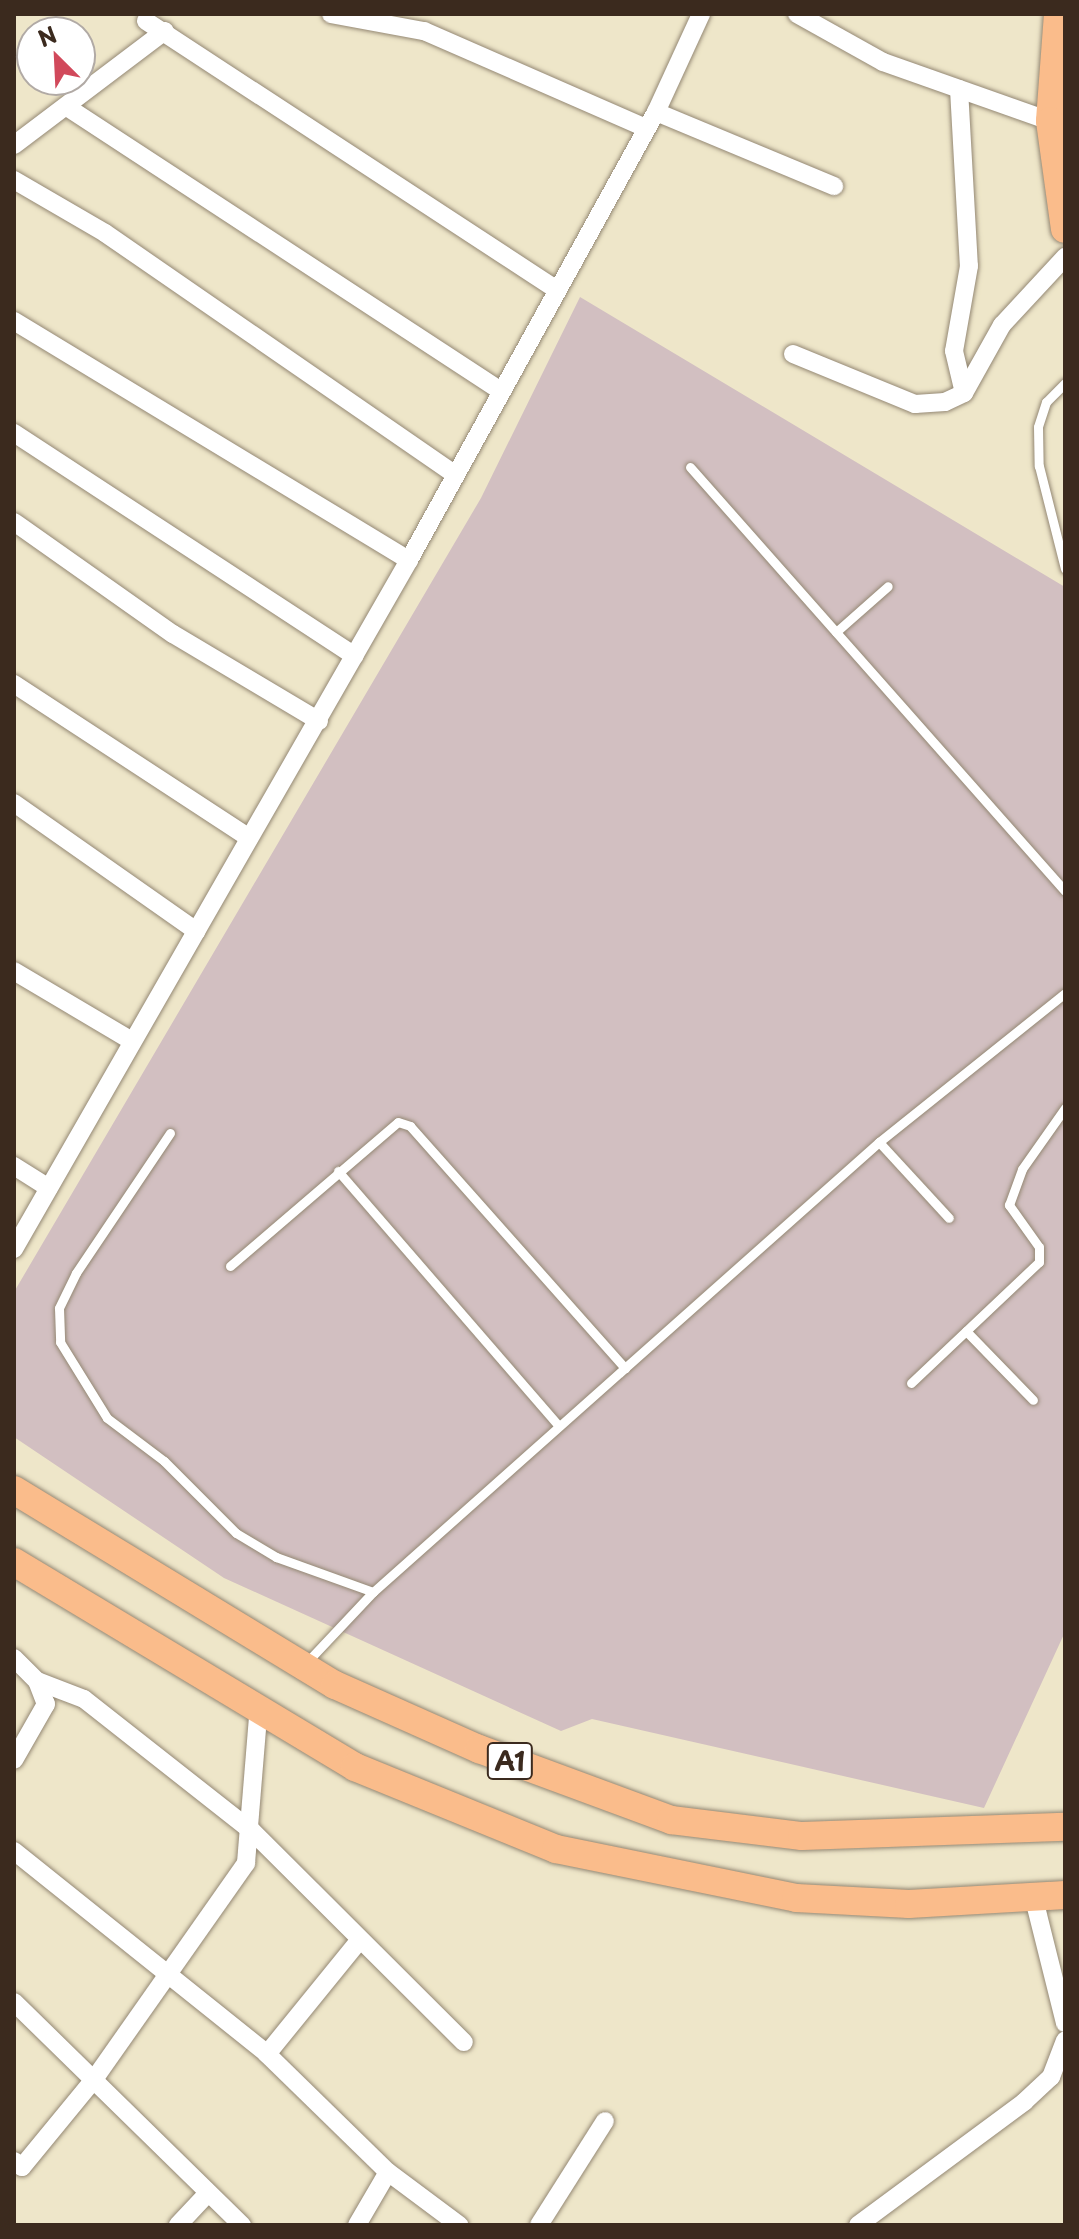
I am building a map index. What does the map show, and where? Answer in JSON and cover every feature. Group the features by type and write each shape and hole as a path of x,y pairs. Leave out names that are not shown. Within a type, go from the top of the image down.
{"main road":[{"path":"1058,14 1050,121 1065,229"},
{"name":"A1","path":"14,1490 304,1666 479,1749 671,1820 802,1836 1065,1827"},
{"name":"A1","path":"14,1562 258,1716 466,1816 556,1849 679,1878 796,1898 1034,1899 1065,1895"}],"street":[{"path":"331,14 406,28 646,128"},
{"path":"406,28 420,14"},
{"path":"14,1249 409,560 555,289 656,112 701,14"},
{"path":"797,14 883,62 1050,121"},
{"path":"144,16 555,289"},
{"path":"14,145 70,109 165,31"},
{"path":"959,89 969,266 954,351 964,393"},
{"path":"70,109 501,391"},
{"path":"656,112 834,186"},
{"path":"14,180 105,233 455,474"},
{"path":"793,354 915,404 964,393 1002,325 1065,257"},
{"path":"14,321 409,560"},
{"path":"14,433 355,656"},
{"path":"14,522 173,634 319,721"},
{"path":"14,684 249,838"},
{"path":"14,803 196,931"},
{"path":"14,971 132,1041"},
{"path":"14,1166 49,1188"},
{"path":"14,1658 37,1681 84,1699 252,1831 358,1942 464,2042"},
{"path":"14,1760 45,1716 37,1681"},
{"path":"17,2169 95,2078 246,1863 252,1831 258,1716"},
{"path":"14,1851 166,1978 267,2054 388,2172 459,2225"},
{"path":"1034,1899 1065,2023"},
{"path":"267,2054 358,1942"},
{"path":"14,2002 242,2225"},
{"path":"858,2225 1024,2102 1051,2077 1065,2043"},
{"path":"539,2225 605,2121"},
{"path":"357,2225 388,2172"},
{"path":"178,2225 207,2194"}],"lane":[{"path":"1065,383 1046,402 1038,427 1039,466 1065,569"},
{"path":"690,467 1065,891"},
{"path":"836,632 888,586"},
{"path":"304,1666 373,1592 879,1142 1065,993"},
{"path":"911,1383 1039,1262 1039,1247 1009,1205 1022,1169 1065,1108"},
{"path":"230,1266 387,1128 398,1122 410,1126 625,1368"},
{"path":"170,1133 76,1273 59,1308 60,1342 107,1418 164,1461 236,1533 276,1557 373,1592"},
{"path":"879,1142 949,1218"},
{"path":"338,1171 559,1426"},
{"path":"966,1331 1033,1400"}],"shaded area":[{"path":"580,297 1065,587 1065,1632 984,1808 592,1719 561,1731 224,1578 14,1437 14,1292 481,498"}]}
